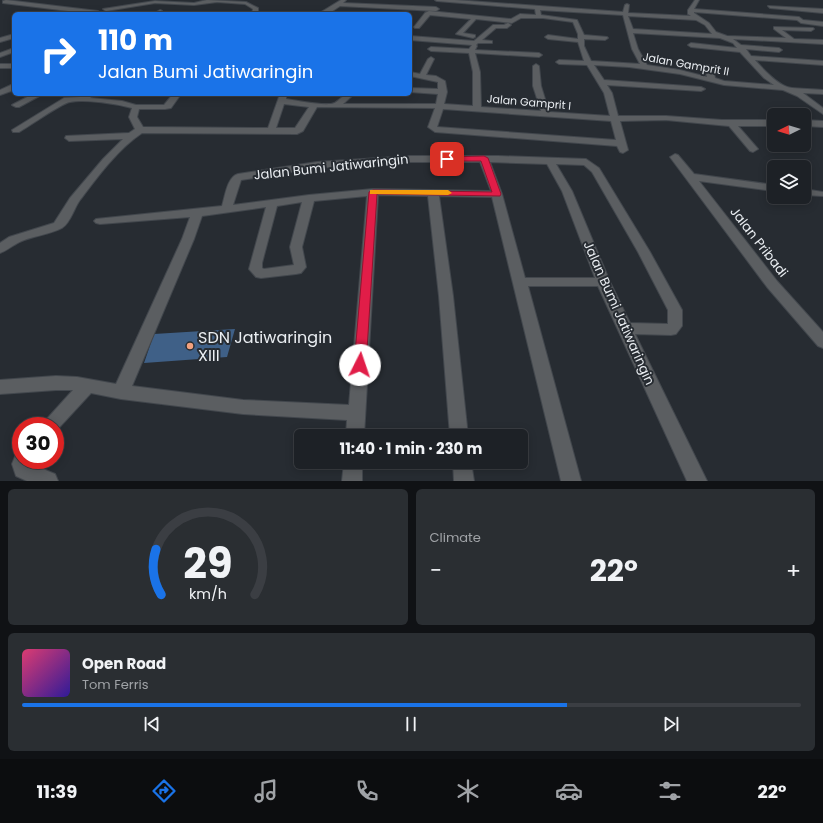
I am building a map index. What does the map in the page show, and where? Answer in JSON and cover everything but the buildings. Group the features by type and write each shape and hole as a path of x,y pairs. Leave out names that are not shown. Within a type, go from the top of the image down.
{"street":[{"path":"10,0 5,2 79,12"},
{"path":"91,12 144,0"},
{"path":"208,0 246,3 256,9 255,12"},
{"path":"326,12 344,0"},
{"path":"395,12 396,7 407,0"},
{"path":"436,0 528,8 696,18"},
{"path":"528,8 534,0"},
{"path":"32,5 52,1"},
{"path":"106,9 155,2 194,4 216,1"},
{"path":"562,10 565,2"},
{"path":"784,2 823,11"},
{"path":"0,8 18,4"},
{"path":"338,4 436,9"},
{"path":"584,5 590,12"},
{"path":"627,5 624,14 630,27 635,49 645,68"},
{"path":"693,5 728,7"},
{"path":"693,5 691,14 707,24 714,33 735,42 766,77 787,89 800,94 823,112"},
{"path":"693,5 799,19 799,21 823,24"},
{"path":"770,7 823,11"},
{"path":"115,8 130,11"},
{"path":"537,8 538,16 541,17"},
{"path":"664,8 664,16"},
{"path":"417,27 419,21 429,13 512,21"},
{"path":"412,74 441,81 443,92 440,106 432,127 622,146 609,97 602,82 583,52 581,39 575,21 520,16 506,27 495,26 477,40 471,51"},
{"path":"474,18 458,34 477,40"},
{"path":"811,19 823,20"},
{"path":"792,40 776,28 823,30"},
{"path":"630,31 678,36 720,36 823,42"},
{"path":"0,40 12,37"},
{"path":"548,37 581,39 605,38"},
{"path":"412,38 477,40 490,42"},
{"path":"691,45 779,50"},
{"path":"431,49 538,55"},
{"path":"0,55 12,51"},
{"path":"471,51 476,62 477,70 477,109"},
{"path":"750,58 823,63"},
{"path":"422,76 430,59"},
{"name":"Jalan Gamprit II","path":"559,62 617,64 680,72 724,83 823,92"},
{"path":"0,66 12,66"},
{"path":"536,66 537,86 546,114"},
{"path":"708,67 711,73 711,80"},
{"path":"602,82 701,89"},
{"path":"0,93 12,88"},
{"path":"412,90 443,92"},
{"path":"16,105 35,96"},
{"path":"82,99 87,96"},
{"path":"16,130 67,100 82,99 122,103 136,107 165,107 168,106 176,96"},
{"path":"335,106 348,96"},
{"name":"Jalan Gamprit I","path":"271,131 283,98 314,105 440,106 616,119 666,118 731,123 767,123"},
{"path":"69,138 176,129 290,131 300,129 314,105"},
{"path":"136,107 133,117 136,133"},
{"path":"731,123 754,149"},
{"path":"811,123 823,124"},
{"path":"0,249 13,240 58,224 64,218 74,200 102,167 136,133"},
{"name":"Jalan Pribadi","path":"675,157 772,284 823,342"},
{"name":"Jalan Bumi Jatiwaringin","path":"228,208 236,179 243,176 318,165 410,158 484,158 550,161 567,191 603,282 697,481"},
{"path":"484,158 497,194 521,282 571,481"},
{"path":"550,161 582,162 593,167 644,252 674,310 675,326 671,330 625,328"},
{"path":"690,177 767,187"},
{"path":"100,221 197,213 309,198 373,192 497,194"},
{"path":"356,429 373,192"},
{"path":"433,192 446,296 458,429"},
{"path":"811,193 820,194"},
{"path":"272,204 255,269 261,274 296,270 300,267 301,263 296,254 296,247 309,198"},
{"path":"121,392 188,239 197,213"},
{"path":"521,282 603,282"},
{"path":"0,387 56,383 243,407 357,413"},
{"path":"59,417 87,386"},
{"path":"23,469 48,481"},
{"path":"352,481 353,469"},
{"path":"463,469 464,481"}],"slow traffic":[{"path":"373,192 448,193"}],"place":[{"name":"SDN Jatiwaringin XIII","path":"190,346"}],"route":[{"path":"360,365 373,192 497,194 484,158 447,159"}]}
